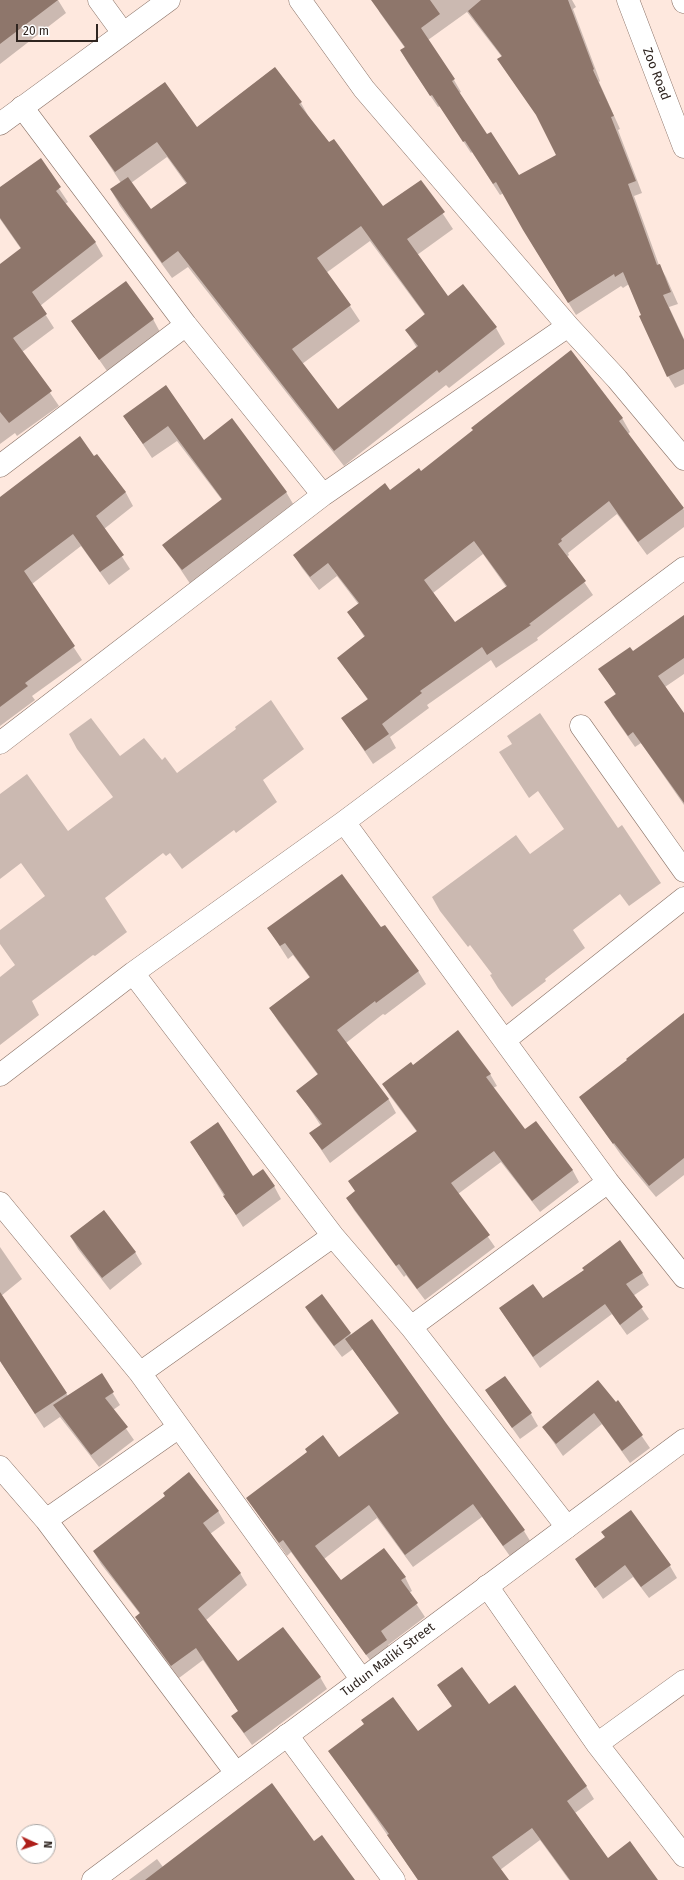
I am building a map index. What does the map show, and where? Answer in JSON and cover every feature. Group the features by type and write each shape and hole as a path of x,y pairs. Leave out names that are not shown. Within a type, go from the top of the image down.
{"street":[{"path":"99,0 123,33"},
{"path":"0,124 169,0"},
{"path":"300,0 364,89 568,326 617,379 684,460"},
{"name":"Zoo Road","path":"628,0 684,147"},
{"path":"22,108 186,325 323,496"},
{"path":"0,466 186,325"},
{"path":"0,743 323,496 568,326"},
{"path":"0,1075 133,973 344,822 684,568"},
{"path":"581,726 684,871"},
{"path":"344,822 608,1182 684,1277"},
{"path":"505,1040 684,898"},
{"path":"133,973 332,1236 411,1327 567,1527"},
{"path":"411,1327 608,1182"},
{"path":"0,1202 140,1373 362,1680"},
{"path":"140,1373 332,1236"},
{"path":"46,1520 179,1427"},
{"name":"Tudun Maliki Street","path":"93,1880 684,1440"},
{"path":"0,1467 46,1520 236,1773"},
{"path":"487,1586 597,1744 684,1856"},
{"path":"597,1744 684,1681"},
{"path":"287,1735 394,1880"}],"building":[{"path":"0,0 58,0 0,44"},
{"path":"371,0 430,0 440,14 421,28 455,79 452,81 487,134 491,132 519,175 556,155 536,115 497,59 502,56 468,11 481,0 568,0 594,69 593,70 614,116 611,117 636,181 628,184 657,265 660,264 671,292 663,295 684,340 684,369 667,377 639,316 641,315 623,272 615,277 614,274 568,303 523,230 496,182 493,184 465,141 463,142 432,95 430,96 400,50 405,47"},
{"path":"275,67 302,102 299,104 329,142 334,139 383,206 421,180 445,212 407,239 448,296 463,284 497,327 439,373 437,370 334,451 178,251 162,263 110,189 128,177 151,209 187,183 157,142 115,172 89,136 165,82 197,127","holes":["361,226 425,314 405,330 418,346 338,409 292,349 351,305 317,258"]},
{"path":"41,158 61,187 56,191 96,242 32,292 47,314 13,338 52,391 9,423 0,412 0,264 21,248 0,218 0,187"},
{"path":"126,281 154,319 99,360 71,321"},
{"path":"571,350 623,418 619,421 684,508 638,542 609,501 561,539 562,541 558,544 586,581 529,624 531,625 487,655 482,647 420,691 422,693 382,724 389,734 365,751 341,718 368,699 337,658 365,636 347,612 359,603 328,563 310,577 293,555 385,483 390,490 419,468 421,471 473,430 471,428","holes":["474,541 507,586 455,622 424,580"]},
{"path":"166,385 204,440 232,418 287,492 182,570 162,545 222,499 168,426 143,444 123,416"},
{"path":"80,436 94,456 97,454 126,492 96,516 124,555 100,572 73,534 24,571 75,646 25,683 28,686 0,707 0,497"},
{"path":"684,615 684,658 658,676 684,713 684,803 633,732 628,736 604,702 616,694 598,669 630,647 633,651"},
{"path":"342,874 381,927 385,925 419,971 376,1003 375,1001 337,1030 389,1099 322,1150 309,1133 322,1124 296,1091 318,1074 269,1008 310,977 285,943 280,946 267,928"},
{"path":"684,1013 684,1158 649,1186 614,1143 613,1144 579,1097"},
{"path":"458,1030 491,1074 486,1077 525,1129 536,1121 573,1170 532,1201 494,1151 451,1183 490,1235 417,1289 399,1264 396,1266 346,1198 355,1191 348,1181 417,1131 382,1084 411,1062 413,1065"},
{"path":"218,1122 253,1176 263,1169 275,1186 236,1215 223,1196 225,1195 190,1142"},
{"path":"104,1210 136,1252 102,1278 70,1236"},
{"path":"620,1240 643,1273 626,1284 643,1307 620,1325 605,1304 533,1357 499,1308 533,1284 543,1298 584,1270 582,1268"},
{"path":"0,1292 67,1393 35,1414 0,1361"},
{"path":"322,1294 351,1333 334,1346 305,1307"},
{"path":"372,1319 525,1530 503,1546 473,1504 405,1555 369,1505 315,1546 341,1580 384,1548 406,1577 401,1580 418,1603 381,1631 387,1640 366,1655 283,1540 279,1543 246,1498 307,1452 305,1449 323,1435 339,1457 399,1413 345,1339"},
{"path":"102,1373 114,1392 105,1398 128,1427 91,1455 53,1405"},
{"path":"505,1376 532,1413 512,1428 485,1390"},
{"path":"598,1380 616,1402 618,1400 643,1435 622,1451 594,1413 556,1444 542,1427"},
{"path":"189,1472 219,1511 203,1523 241,1573 198,1609 238,1661 283,1627 321,1677 244,1733 231,1716 238,1711 196,1648 171,1666 135,1617 140,1613 93,1551 165,1496 163,1493"},
{"path":"631,1510 671,1565 641,1587 625,1565 595,1588 575,1559 605,1537 601,1532"},
{"path":"462,1667 489,1704 515,1685 587,1786 567,1801 608,1858 630,1841 658,1880 570,1880 532,1828 492,1857 509,1880 418,1880 387,1835 389,1834 328,1751 364,1724 361,1720 393,1697 418,1731 452,1706 437,1685"},
{"path":"272,1783 314,1841 322,1835 355,1880 145,1880"}]}
